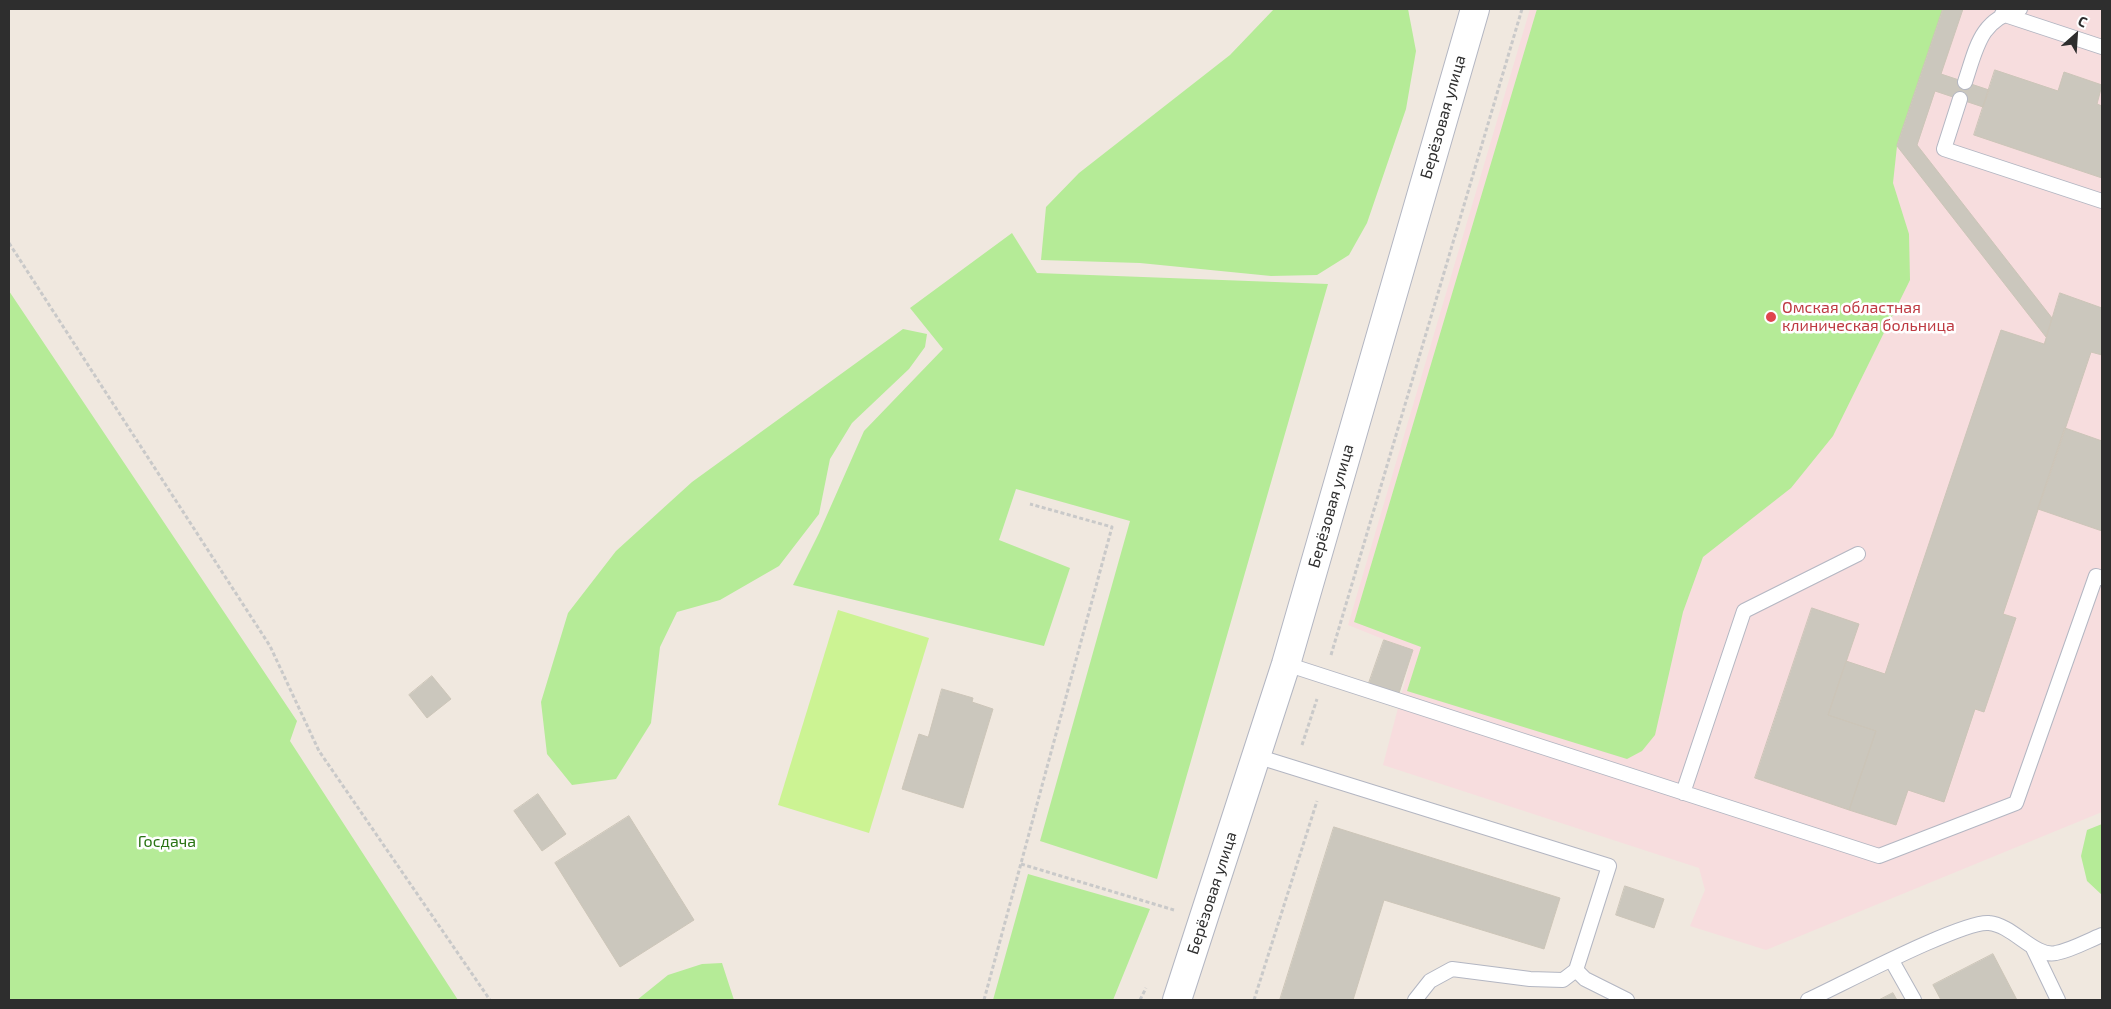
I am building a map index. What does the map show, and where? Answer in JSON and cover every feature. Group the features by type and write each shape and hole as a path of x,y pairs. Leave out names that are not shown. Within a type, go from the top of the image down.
{"main road":[{"name":"Берёзовая улица","path":"1177,1000 1286,664 1475,9"}],"lane":[{"path":"1965,82 1976,48 1988,26 2002,14 2020,9"},
{"path":"2002,14 2102,47"},
{"path":"1960,99 1944,150 2102,201"},
{"path":"1683,792 1744,611 1858,554"},
{"path":"1286,664 1879,856 2016,803 2096,576 2102,578"},
{"path":"1256,756 1609,866 1576,970 1563,980 1530,979 1452,969 1430,981 1415,1000"},
{"path":"1808,1000 1954,931 1988,922 2014,932 2033,948 2054,954 2102,935"},
{"path":"2033,948 2058,1000"},
{"path":"1892,961 1914,1000"},
{"path":"1576,970 1584,979 1627,1000"}],"path":[{"path":"1254,1000 1320,790 1300,751 1522,9"},
{"path":"9,243 270,646 319,752 490,1000"},
{"path":"984,1000 1112,527 1030,504"},
{"path":"1021,864 1204,919"}],"shaded area":[{"name":"Омская областная клиническая больница","path":"1530,9 2102,9 2102,812 1766,950 1690,926 1705,890 1699,868 1383,765 1413,651 1348,625"}],"green space":[{"path":"1274,9 1408,9 1416,51 1406,109 1367,223 1349,255 1317,275 1271,276 1140,263 1041,260 1046,207 1079,173 1230,55"},
{"path":"1537,9 1943,9 1897,146 1893,183 1909,234 1910,280 1833,436 1791,488 1703,557 1683,612 1655,735 1642,751 1627,759 1407,691 1421,647 1354,622"},
{"path":"1012,233 1037,273 1328,284 1157,879 1040,841 1130,521 1016,489 999,540 1070,568 1044,646 793,585 819,533 864,431 943,349 910,308"},
{"name":"Госдача","path":"9,291 297,721 290,741 458,1000 9,1000"},
{"path":"903,329 927,334 925,347 909,369 852,423 830,459 819,514 779,566 720,600 677,612 660,647 651,723 616,779 572,785 547,754 541,702 568,613 616,551 692,482"},
{"path":"838,610 929,638 869,833 778,805"},
{"path":"2102,824 2102,895 2087,881 2081,856 2087,830"},
{"path":"1028,874 1150,909 1113,1000 993,1000"},
{"path":"722,963 734,1000 637,1000 668,975 702,964"}],"building":[{"path":"1943,9 1963,9 1941,74 1989,90 1983,107 1935,91 1917,145 2052,318 2046,337 1897,146"},
{"path":"1995,70 2058,91 2064,72 2102,85 2097,104 2102,106 2102,178 1974,135"},
{"path":"2060,293 2102,308 2102,355 2091,352 2003,614 2016,618 1984,712 1975,709 1944,802 1908,790 1896,825 1849,810 1876,731 1828,715 1846,661 1885,674 2001,330 2044,344"},
{"path":"2065,428 2102,441 2102,531 2038,509"},
{"path":"1812,608 1859,624 1828,715 1876,731 1849,810 1755,778"},
{"path":"1384,640 1413,650 1399,693 1369,683"},
{"path":"432,676 451,699 427,718 409,695"},
{"path":"942,689 973,698 972,702 993,709 963,808 902,789 919,734 928,737"},
{"path":"538,794 566,834 542,851 514,811"},
{"path":"629,816 694,920 620,967 555,863"},
{"path":"1334,827 1560,898 1544,949 1384,900 1353,1000 1280,1000"},
{"path":"1625,886 1664,899 1654,928 1616,915"},
{"path":"1993,954 2017,1000 1941,1000 1933,985"},
{"path":"1893,993 1897,1000 1879,1000"}],"place":[{"name":"Омская областная клиническая больница","path":"1771,317"}]}
